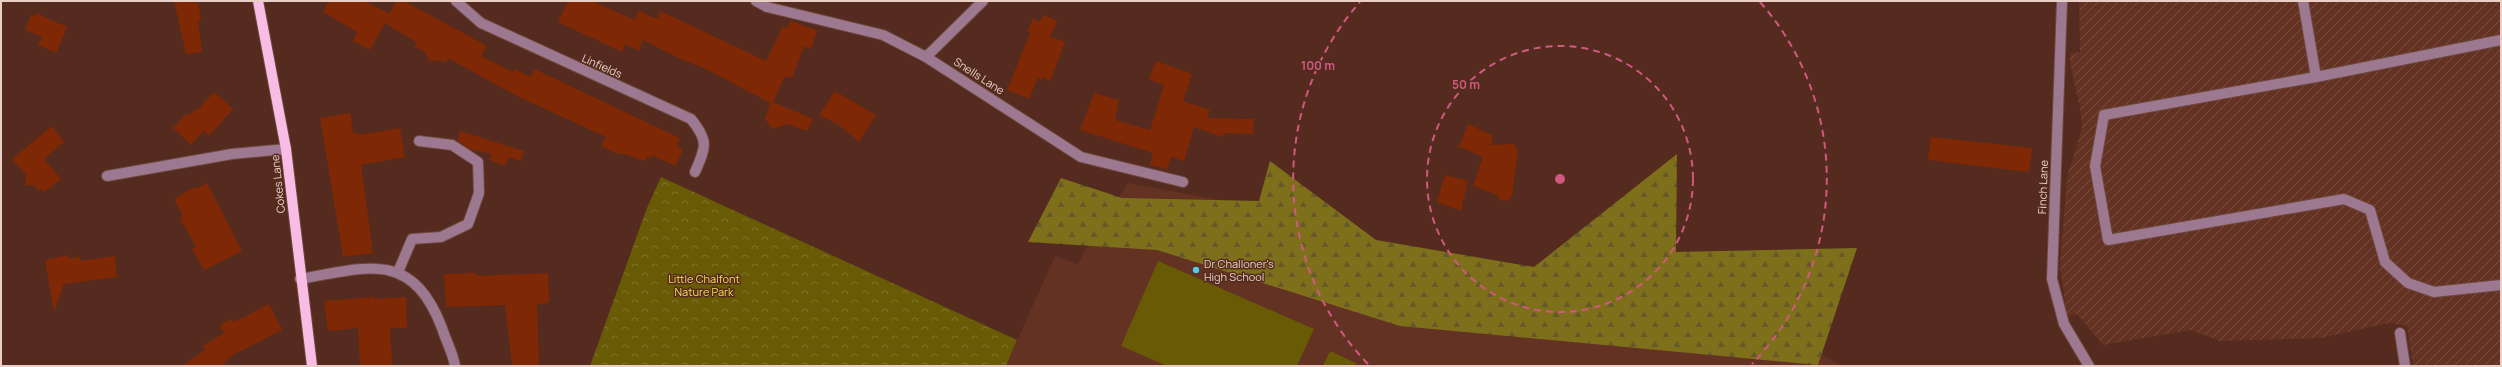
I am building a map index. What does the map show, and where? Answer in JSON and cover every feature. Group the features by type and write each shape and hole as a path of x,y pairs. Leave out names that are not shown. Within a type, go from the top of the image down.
{"main road":[{"name":"Cokes Lane","path":"258,1 286,149 300,279 312,366"}],"street":[{"name":"Linfields","path":"456,1 481,23 691,119 703,134 705,149 695,172"},
{"name":"Snells Lane","path":"756,1 767,7 883,35 926,57 1081,157 1182,182"},
{"path":"926,57 983,1"},
{"name":"Finch Lane","path":"2062,1 2052,279 2064,324 2089,366"},
{"path":"2303,1 2316,77"},
{"path":"2501,40 2316,77 2104,115 2095,166 2108,240 2344,200 2370,210 2385,262 2408,284 2434,292 2501,285"},
{"path":"398,272 412,239 441,237 468,224 479,193 478,162 452,145 419,141"},
{"path":"107,176 232,154 286,149"},
{"path":"300,279 365,268 398,272 413,281 435,312 455,365"},
{"path":"2400,333 2405,366"}],"shaded area":[{"path":"2079,1 2501,1 2501,366 2413,366 2407,326 2389,323 2321,338 2220,341 2191,330 2103,345 2077,314 2067,316 2060,267 2067,177 2082,128 2080,109 2070,63 2070,53 2080,52"},
{"name":"Dr Challoner's High School","path":"1128,183 1258,207 1347,234 1787,333 1841,366 1006,366 1055,256 1077,264"}],"green space":[{"path":"1677,154 1676,252 1857,248 1818,365 1400,326 1157,250 1028,242 1061,178 1122,198 1259,201 1270,161 1376,240 1534,267"},
{"name":"Little Chalfont Nature Park","path":"661,177 1017,340 1006,366 590,366 647,208"},
{"path":"1158,261 1314,329 1297,366 1167,366 1121,346"},
{"path":"1330,351 1356,363 1355,366 1323,366"}],"building":[{"path":"174,1 198,3 201,21 198,22 202,52 186,54"},
{"path":"329,1 364,1 390,14 370,50 353,41 357,32 323,12"},
{"path":"396,1 404,1 487,46 481,56 513,72 515,69 531,77 534,69 680,138 677,146 683,150 675,166 652,155 651,158 647,157 645,161 621,153 619,155 601,146 606,137 517,96 448,58 445,63 439,60 430,62 425,52 415,47 417,43 385,23"},
{"path":"568,1 592,1 635,20 639,10 653,18 658,18 660,11 766,61 783,26 787,28 791,21 817,30 811,49 804,46 792,78 785,76 773,102 813,119 807,131 788,124 772,129 765,119 770,103 708,70 681,59 643,40 639,51 625,44 622,52 558,22"},
{"path":"36,13 67,27 56,53 38,45 42,37 25,30 31,15 35,16"},
{"path":"1043,15 1057,21 1050,37 1065,42 1050,81 1042,77 1041,80 1038,78 1029,99 1007,90 1030,33 1027,31 1033,19 1040,22"},
{"path":"1156,61 1192,74 1183,101 1210,110 1207,118 1254,119 1253,134 1225,133 1223,137 1194,127 1184,161 1171,157 1167,169 1150,165 1153,153 1080,130 1094,93 1119,100 1115,120 1150,130 1164,85 1149,79"},
{"path":"835,91 876,115 859,142 839,125 819,115"},
{"path":"214,92 233,109 209,136 203,131 191,145 173,128 187,113 190,115 196,109 197,110"},
{"path":"350,113 353,133 359,133 360,135 400,128 405,157 361,165 373,253 343,257 320,118"},
{"path":"1468,124 1493,136 1491,145 1514,144 1518,150 1512,196 1508,201 1500,200 1497,195 1473,186 1483,157 1455,145 1460,145"},
{"path":"52,126 64,142 44,159 61,179 44,192 42,188 38,191 34,185 25,185 26,175 12,159"},
{"path":"460,131 524,151 521,161 508,157 505,166 490,160 492,154 469,149 458,141"},
{"path":"1931,137 2032,148 2029,172 1928,160"},
{"path":"1445,175 1468,181 1461,211 1437,202"},
{"path":"207,183 242,251 204,270 192,249 196,247 180,218 183,216 174,199 194,187 195,189"},
{"path":"68,255 68,258 80,257 80,261 115,256 117,277 64,284 54,312 45,260"},
{"path":"477,273 477,276 548,273 549,303 537,304 539,366 512,366 505,305 446,307 444,274"},
{"path":"374,297 374,299 406,297 407,328 390,328 392,366 360,366 358,328 328,331 324,301"},
{"path":"269,304 282,330 231,356 221,366 182,366 205,350 203,346 224,333 220,325 231,319 234,322"}],"place":[{"name":"Dr Challoner's High School","path":"1196,270"}]}
